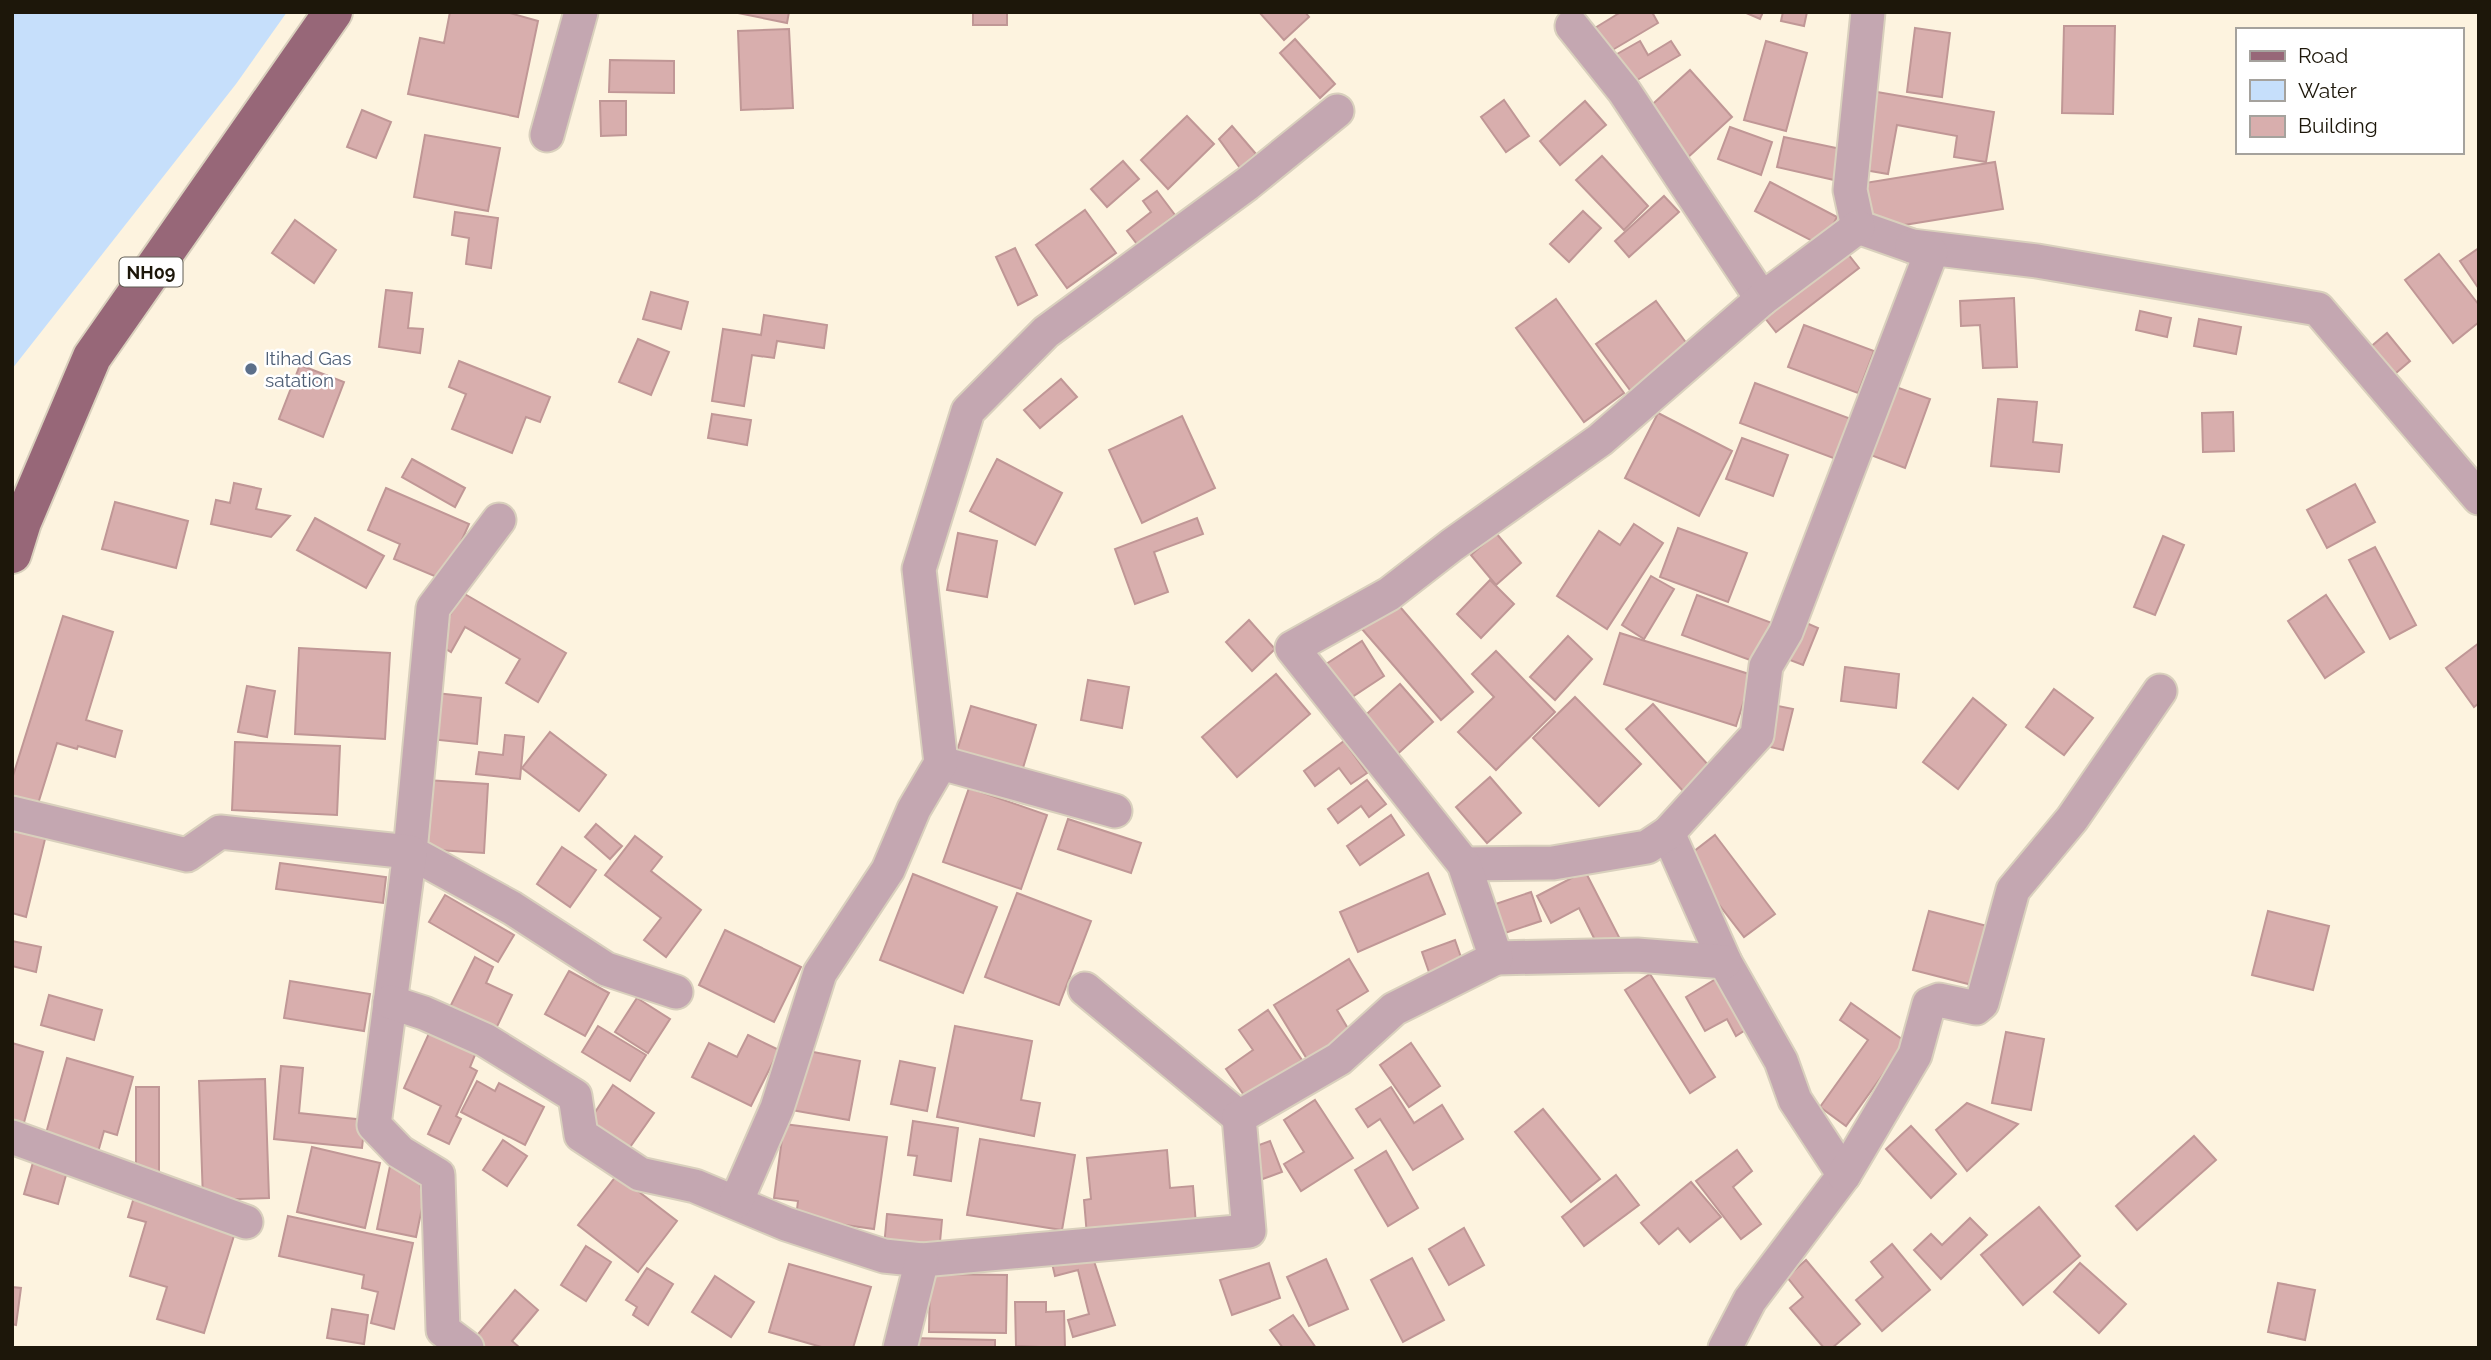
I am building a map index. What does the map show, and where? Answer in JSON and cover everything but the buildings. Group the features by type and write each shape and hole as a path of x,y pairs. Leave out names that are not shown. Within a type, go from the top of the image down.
{"main road":[{"name":"NH09","path":"12,554 22,522 92,357 333,12"}],"street":[{"path":"547,135 581,12"},
{"path":"1858,226 1850,190 1868,12"},
{"path":"1572,26 1624,92 1762,299"},
{"path":"736,1202 777,1108 820,973 888,870 914,808 941,763 919,569 968,411 1046,332 1247,184 1337,111"},
{"path":"1464,864 1553,863 1647,847 1668,833 1757,735 1766,666 1786,632 1931,253 1858,226"},
{"path":"1496,958 1464,864 1292,648 1390,594 1464,537 1600,440 1762,299 1858,226"},
{"path":"1912,246 2037,261 2318,309 2479,498"},
{"path":"467,1348 443,1330 438,1175 400,1152 374,1125 410,852 433,608 499,520"},
{"path":"1725,1348 1750,1300 1844,1175 1915,1055 1929,1004 1939,1000 1976,1008 1982,1003 2013,890 2072,819 2160,691"},
{"path":"941,763 1115,811"},
{"path":"12,813 187,855 220,832 410,852 512,908 606,970 676,992"},
{"path":"1668,833 1725,962 1782,1061 1795,1100 1844,1175"},
{"path":"1238,1117 1339,1059 1394,1009 1496,958 1637,954 1725,962"},
{"path":"390,1002 424,1013 485,1040 575,1096 581,1135 640,1174 695,1186 786,1224 884,1256 922,1260 1249,1231 1238,1117 1085,989"},
{"path":"12,1137 246,1222"},
{"path":"900,1348 922,1260"}],"water":[{"path":"12,12 287,12 236,84 12,369"}],"place":[{"name":"Itihad Gas satation","path":"251,369"}]}
